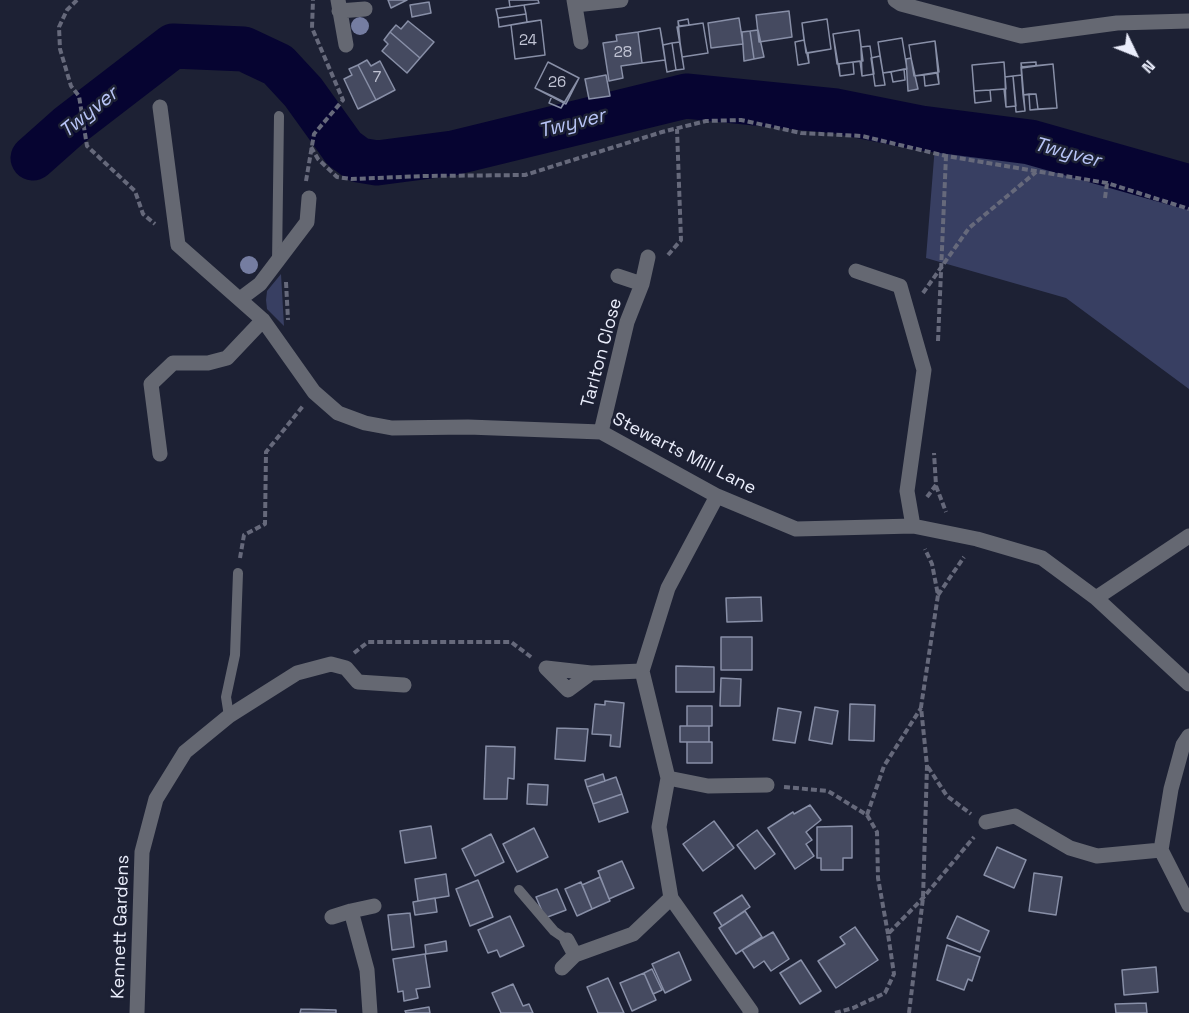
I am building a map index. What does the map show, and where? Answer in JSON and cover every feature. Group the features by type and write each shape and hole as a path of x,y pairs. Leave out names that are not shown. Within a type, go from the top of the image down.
{"street":[{"path":"581,42 575,3 621,0"},
{"path":"895,0 901,4 1021,36 1117,23 1189,21"},
{"path":"346,45 339,5 365,9"},
{"path":"160,107 178,245"},
{"path":"240,299 260,284 307,222 309,198"},
{"name":"Stewarts Mill Lane","path":"178,245 264,320 314,392 338,413 365,423 392,428 468,427 601,432 717,496 796,529 913,526 977,539 1042,558 1096,598 1189,684"},
{"name":"Tarlton Close","path":"601,432 627,322 642,284 648,257"},
{"path":"856,271 900,286 924,370 907,491 913,526"},
{"name":"Tarlton Close","path":"618,276 642,284"},
{"path":"160,454 151,384 173,363 208,363 227,358 264,320"},
{"path":"717,496 668,588 642,670 668,778 659,827 671,898 751,1011 750,1013"},
{"path":"1096,598 1189,536"},
{"name":"Kennett Gardens","path":"137,1013 142,852 156,799 185,752 229,716 297,673 331,664 346,668"},
{"path":"346,668 358,682 404,685"},
{"path":"546,668 591,673 642,670"},
{"path":"1189,736 1183,745 1171,789 1161,850 1189,905"},
{"path":"668,778 708,786 767,785"},
{"path":"986,822 1015,816 1070,848 1097,856 1161,850"},
{"path":"562,968 575,955 633,934 671,898"},
{"path":"332,917 374,906"},
{"path":"351,911 367,970 370,1013"},
{"path":"567,940 575,955"}],"lane":[{"path":"277,263 279,116"},
{"path":"229,716 226,697 235,655 238,573"},
{"path":"519,890 555,931 567,940"}],"path":[{"path":"77,0 67,10 59,27 60,49 71,86 79,96 87,146 135,191 143,214 178,245"},
{"path":"313,0 312,28 343,100 314,134 311,147 318,159 337,177 362,179 423,176 525,176 706,121 741,120 801,133 862,136 946,156 1107,183 1189,209"},
{"path":"666,258 681,240 677,129"},
{"path":"907,305 920,297 969,228 1036,171"},
{"path":"1105,198 1107,183"},
{"path":"277,263 285,269 288,328 279,339"},
{"path":"238,573 244,535 265,524 266,452 314,392"},
{"path":"909,1013 923,898 927,766 921,707 938,595 932,564 913,526"},
{"path":"938,595 977,539"},
{"path":"346,668 353,654 368,642 511,642 546,668"},
{"path":"867,815 884,766 921,707"},
{"path":"888,934 923,898 986,822 965,811 946,795 927,766"},
{"path":"767,785 828,791 867,815 877,832 878,878 894,974 885,993 853,1008 835,1013"},
{"path":"853,1008 856,1013"}],"shaded area":[{"path":"936,133 1038,138 1189,179 1189,389 1066,298 926,258"},
{"path":"281,274 284,326 267,309 266,300 267,291"}],"building":[{"path":"388,0 407,0 391,8"},
{"path":"509,0 538,0 539,3 524,5 526,14 498,18 496,9 510,7"},
{"path":"509,0 538,0 539,3 510,7"},
{"path":"429,2 431,13 412,17 410,5"},
{"path":"524,5 526,14 498,18 496,9"},
{"path":"789,11 792,37 759,42 756,15"},
{"path":"526,14 527,22 541,20 545,55 515,59 511,25 499,27 498,18"},
{"path":"526,14 527,22 499,27 498,18"},
{"path":"739,18 743,44 711,48 708,23"},
{"path":"688,19 689,25 703,23 708,53 682,57 684,69 676,70 672,43 680,42 678,21"},
{"path":"688,19 689,25 679,26 678,21"},
{"path":"827,19 831,49 808,53 809,63 798,65 795,42 804,40 802,23"},
{"path":"827,19 831,49 806,53 802,23"},
{"path":"541,20 545,55 515,59 511,25"},
{"path":"408,21 434,42 420,58 390,32 396,25 401,29"},
{"path":"703,23 708,53 682,57 677,27"},
{"path":"660,28 663,45 672,43 676,70 667,72 665,60 642,63 638,32"},
{"path":"660,28 665,60 642,63 638,32"},
{"path":"758,30 764,57 754,59 750,31"},
{"path":"859,30 861,47 870,46 874,74 862,76 860,61 853,62 854,74 840,76 833,34"},
{"path":"859,30 863,61 837,64 833,34"},
{"path":"750,31 754,59 744,61 742,32"},
{"path":"390,32 420,58 407,73 382,51 388,44 384,40"},
{"path":"638,32 642,63 621,66 623,78 609,81 603,43 617,41 616,35"},
{"path":"902,38 907,69 904,69 905,80 893,82 891,72 883,73 885,85 875,86 871,58 880,56 878,42"},
{"path":"902,38 907,69 883,73 878,42"},
{"path":"804,40 809,63 798,65 795,42"},
{"path":"935,41 939,84 925,86 924,75 914,76 909,45"},
{"path":"935,41 939,72 914,76 909,45"},
{"path":"680,42 684,69 676,70 672,43"},
{"path":"672,43 676,70 667,72 663,45"},
{"path":"870,46 874,74 862,76 861,47"},
{"path":"880,56 885,85 875,86 871,58"},
{"path":"911,58 918,89 908,91 906,59"},
{"path":"367,60 371,66 380,61 395,90 376,100 358,65"},
{"path":"548,62 579,78 561,108 549,103 552,96 535,88"},
{"path":"548,62 579,78 566,104 535,88"},
{"path":"853,62 854,74 840,76 839,64"},
{"path":"1004,62 1005,77 1013,76 1016,106 1006,107 1004,89 990,90 991,101 975,103 972,65"},
{"path":"1004,62 1006,89 974,91 972,65"},
{"path":"1036,62 1036,66 1053,64 1057,108 1030,110 1029,94 1023,95 1025,111 1016,112 1013,76 1022,75 1021,63"},
{"path":"1036,62 1036,66 1022,68 1021,63"},
{"path":"1053,64 1057,108 1038,109 1036,94 1023,95 1021,67"},
{"path":"358,65 376,100 358,109 344,79 352,75 349,69"},
{"path":"904,69 905,80 893,82 891,72"},
{"path":"937,73 939,84 925,86 924,75"},
{"path":"606,75 610,96 589,99 585,79"},
{"path":"1022,75 1025,111 1016,112 1013,76"},
{"path":"1013,76 1016,106 1006,107 1005,77"},
{"path":"990,90 991,101 975,103 974,91"},
{"path":"1029,94 1036,94 1038,109 1030,110"},
{"path":"552,96 564,102 561,108 549,103"},
{"path":"761,597 762,621 727,622 726,598"},
{"path":"721,637 752,637 752,670 721,670"},
{"path":"676,666 714,667 714,692 676,692"},
{"path":"721,678 741,679 740,706 720,706"},
{"path":"605,701 624,703 620,747 610,746 611,735 592,734 595,704 605,705"},
{"path":"850,704 875,705 874,741 849,740"},
{"path":"687,706 712,706 712,726 687,726"},
{"path":"815,707 838,711 832,744 809,740"},
{"path":"778,708 801,712 795,743 773,740"},
{"path":"680,726 709,726 709,742 680,742"},
{"path":"557,728 588,729 585,761 555,759"},
{"path":"687,742 712,742 712,763 687,763"},
{"path":"486,746 515,747 514,779 508,778 507,799 484,799"},
{"path":"603,774 605,781 587,787 585,780"},
{"path":"616,777 622,794 593,804 587,787"},
{"path":"528,784 548,785 547,805 527,804"},
{"path":"622,794 628,812 599,822 593,804"},
{"path":"810,805 821,820 806,832 812,840 806,844 814,856 795,869 768,828 793,812 794,814"},
{"path":"714,821 734,848 703,871 683,844"},
{"path":"431,826 436,858 405,863 400,831"},
{"path":"852,826 852,858 843,858 843,870 821,870 821,858 817,858 817,827"},
{"path":"534,828 548,857 517,872 503,844"},
{"path":"757,830 775,854 755,869 737,845"},
{"path":"491,834 504,862 475,876 462,849"},
{"path":"997,847 1026,860 1014,888 984,875"},
{"path":"622,861 634,888 609,899 598,871"},
{"path":"1034,873 1062,877 1056,915 1029,911"},
{"path":"446,874 449,896 418,901 415,879"},
{"path":"600,877 610,901 592,909 582,885"},
{"path":"478,880 493,917 470,926 456,889"},
{"path":"581,882 592,909 577,916 565,889"},
{"path":"557,889 566,910 545,918 536,897"},
{"path":"742,895 750,907 722,926 714,913"},
{"path":"435,898 437,912 415,915 413,902"},
{"path":"745,911 762,937 736,954 719,928"},
{"path":"410,913 414,947 392,950 388,915"},
{"path":"510,916 524,946 500,957 497,950 488,953 478,930"},
{"path":"957,916 989,931 980,952 947,938"},
{"path":"855,927 878,960 836,988 818,961 845,944 840,937"},
{"path":"773,932 789,959 771,971 764,961 754,968 742,950"},
{"path":"446,941 447,951 426,954 425,945"},
{"path":"947,945 980,957 972,981 968,979 964,990 937,980"},
{"path":"679,952 691,980 665,993 652,964"},
{"path":"425,954 430,987 416,989 418,998 404,1001 403,991 398,992 393,959"},
{"path":"801,960 821,991 800,1004 780,973"},
{"path":"1156,967 1158,992 1124,995 1122,970"},
{"path":"652,969 662,990 653,994 644,973"},
{"path":"644,973 656,1000 632,1011 620,983"},
{"path":"608,978 624,1013 598,1013 587,987"},
{"path":"513,984 523,1006 529,1004 533,1013 501,1013 492,993"},
{"path":"1146,1003 1147,1013 1116,1013 1115,1004"},
{"path":"429,1007 430,1013 406,1013 405,1011"},
{"path":"301,1009 336,1010 336,1013 300,1013"}],"waterway":[{"name":"Twyver","path":"33,158 69,126 173,46 244,49 278,65 303,92 344,149 359,160 377,163 453,153 686,96 836,111 921,128 1030,142 1189,187"}]}
